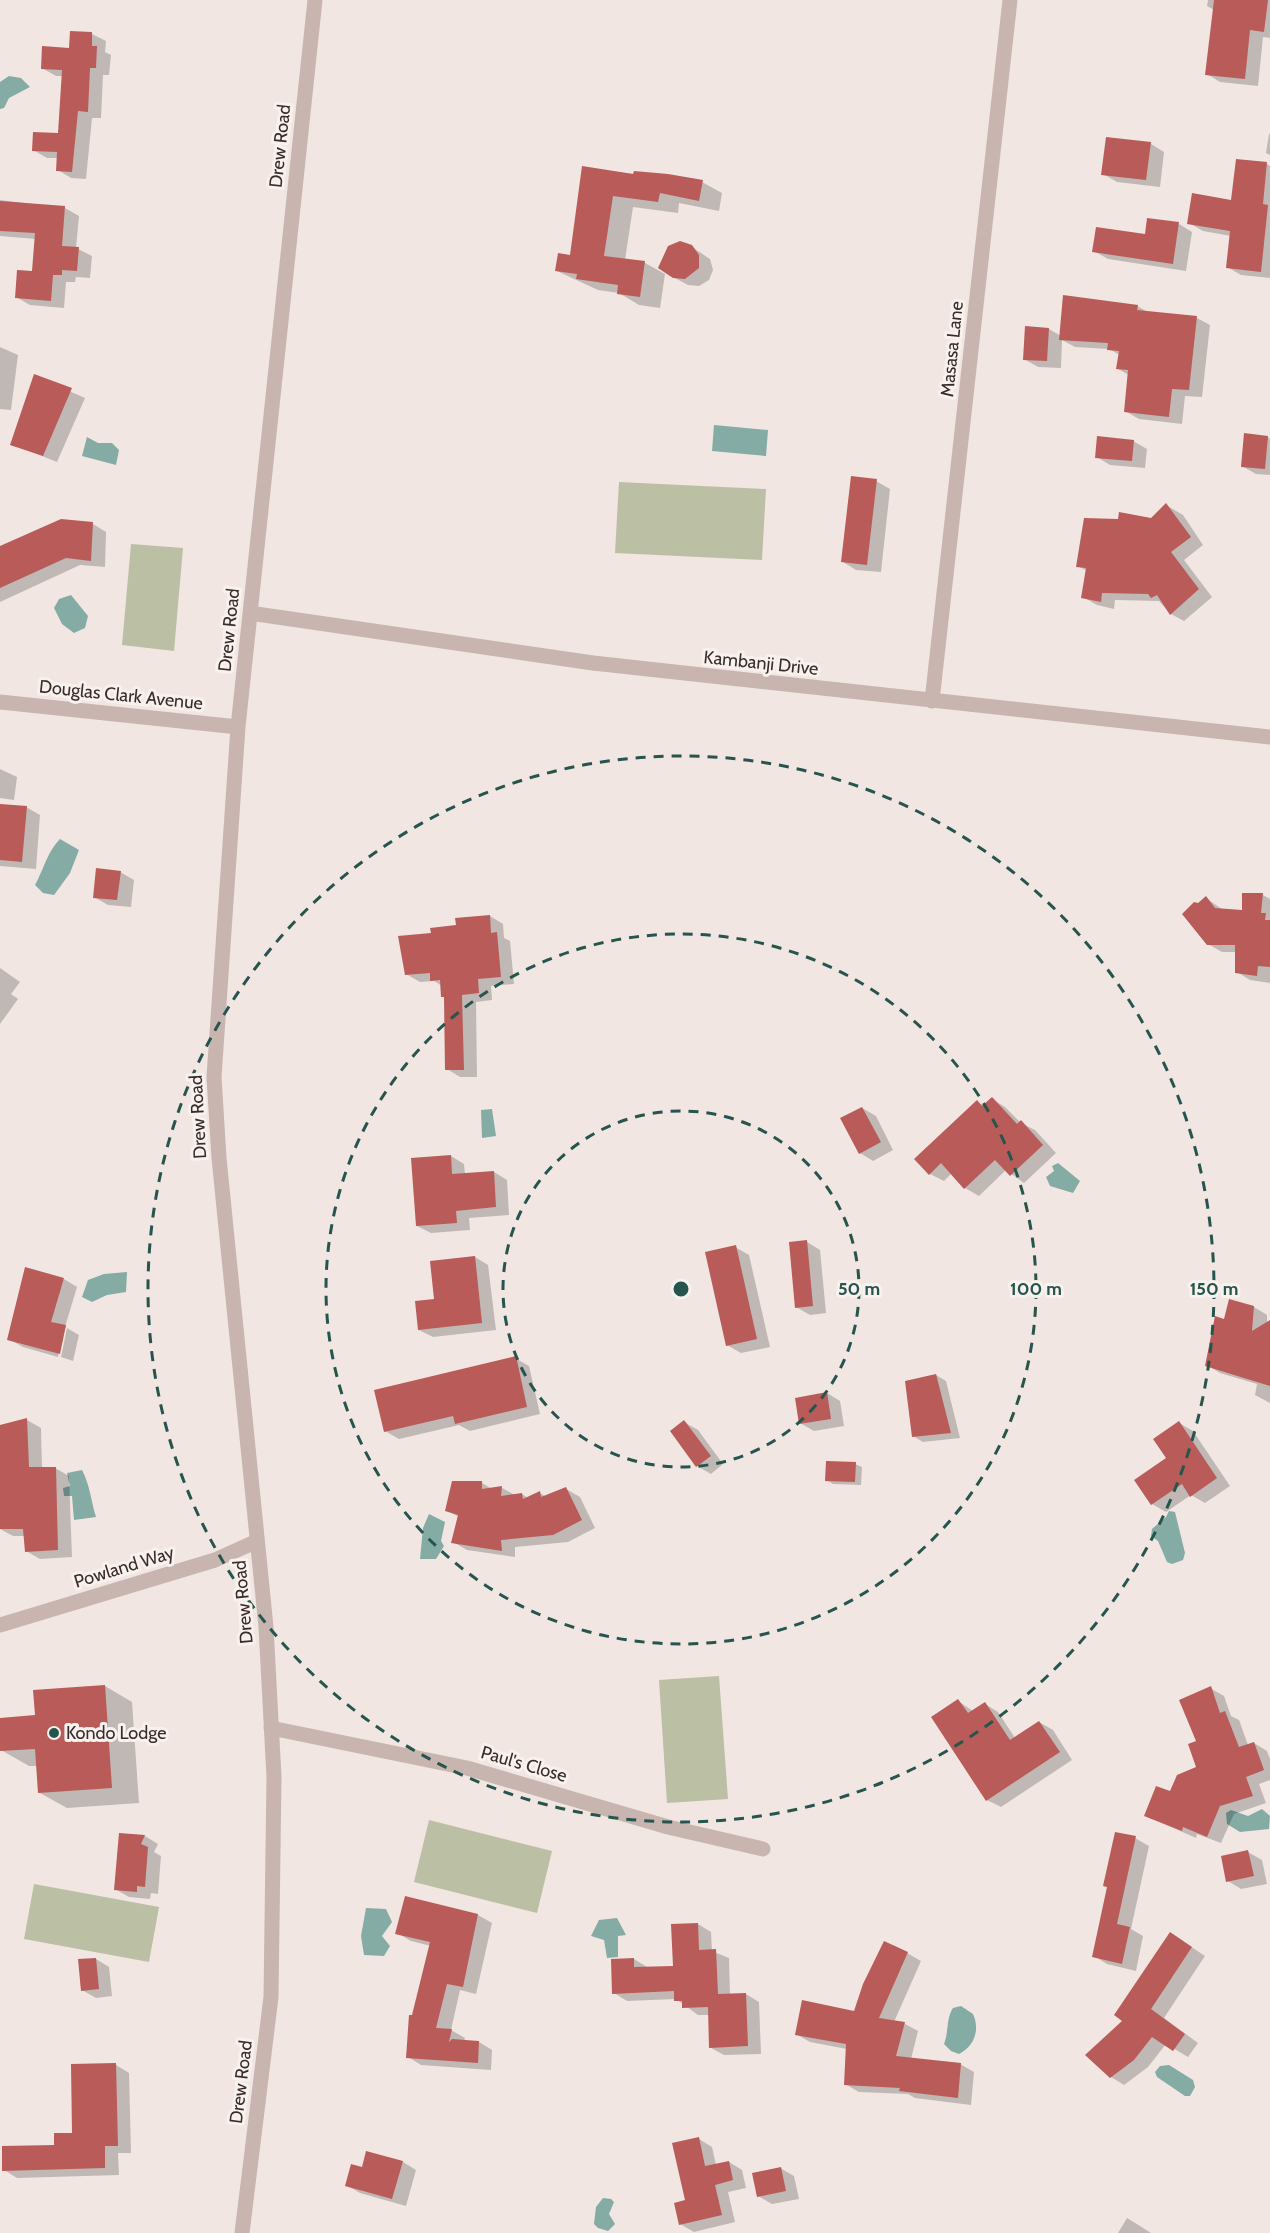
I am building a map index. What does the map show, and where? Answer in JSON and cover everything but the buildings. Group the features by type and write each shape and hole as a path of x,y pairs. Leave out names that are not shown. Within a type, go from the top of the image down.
{"street":[{"name":"Drew Road","path":"242,2233 271,1997 274,1777 266,1627 220,1169 214,1077 238,727 315,0"},
{"name":"Masasa Lane","path":"932,701 1010,0"},
{"name":"Kambanji Drive","path":"250,613 593,663 1270,737"},
{"name":"Douglas Clark Avenue","path":"0,702 238,727"},
{"name":"Powland Way","path":"0,1625 215,1560 256,1541"},
{"name":"Paul's Close","path":"271,1728 467,1768 668,1827 763,1849"}],"green space":[{"path":"619,482 766,489 762,560 615,553"},
{"path":"131,544 183,548 174,651 122,645"},
{"path":"719,1676 728,1799 667,1803 659,1680"},
{"path":"429,1820 552,1851 537,1913 414,1882"},
{"path":"34,1884 159,1907 149,1962 24,1939"}],"water":[{"path":"9,76 21,78 30,87 9,98 4,108 0,109 0,82"},
{"path":"714,425 768,430 766,456 712,451"},
{"path":"87,437 98,443 112,443 119,450 116,465 82,456"},
{"path":"71,595 88,616 85,628 74,633 62,624 54,608 59,599"},
{"path":"60,839 79,850 70,873 54,895 43,893 35,885 49,855"},
{"path":"492,1109 496,1136 482,1138 481,1110"},
{"path":"1058,1163 1080,1181 1073,1193 1050,1186 1046,1177 1054,1171 1052,1166"},
{"path":"127,1272 126,1292 107,1295 92,1302 82,1297 88,1280 104,1274"},
{"path":"82,1470 89,1487 96,1517 74,1520 72,1496 64,1496 63,1488 70,1486 67,1473"},
{"path":"1169,1511 1175,1512 1185,1553 1183,1560 1172,1564 1167,1562 1158,1541 1151,1536 1152,1529 1166,1517"},
{"path":"429,1514 445,1522 441,1541 444,1546 436,1559 420,1559 423,1528"},
{"path":"1262,1809 1270,1816 1269,1829 1240,1832 1227,1824 1226,1813 1231,1810 1248,1816"},
{"path":"366,1908 386,1909 392,1922 382,1936 390,1946 384,1956 364,1955 361,1936"},
{"path":"617,1918 626,1935 618,1936 618,1957 607,1958 604,1940 591,1936 599,1920"},
{"path":"961,2006 973,2014 976,2031 972,2042 959,2054 951,2051 944,2044 951,2012 953,2008"},
{"path":"1169,2065 1193,2080 1195,2087 1190,2096 1185,2096 1157,2077 1155,2072 1160,2066"},
{"path":"603,2198 614,2202 609,2214 615,2224 608,2231 594,2224 596,2207"}],"place":[{"name":"Kondo Lodge","path":"54,1733"}]}
